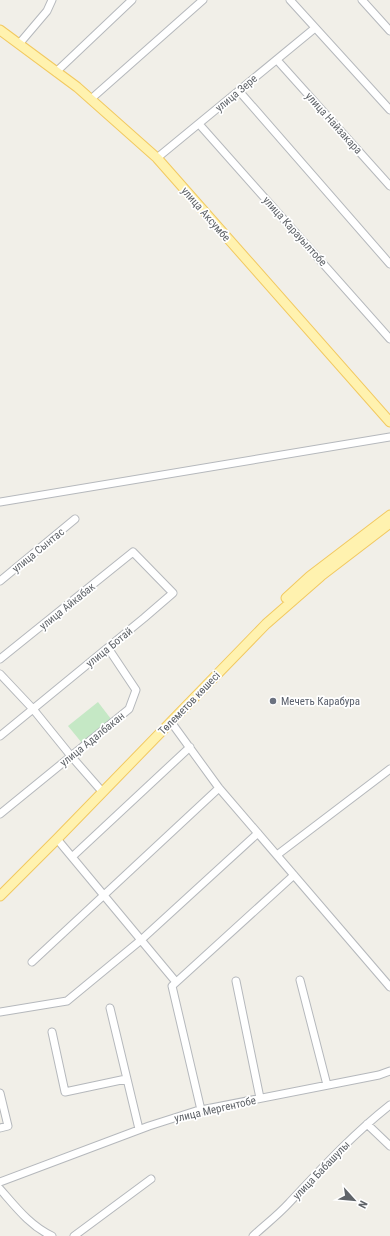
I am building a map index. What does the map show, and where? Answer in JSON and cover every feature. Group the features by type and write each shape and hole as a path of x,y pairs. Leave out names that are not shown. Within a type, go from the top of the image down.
{"main road":[{"name":"улица Аксумбе","path":"0,30 91,99 157,158 390,422"},
{"name":"Төлеметов көшесі","path":"0,896 57,839 99,788 261,620 310,576 390,516"},
{"name":"Төлеметов көшесі","path":"0,888 74,818 171,722 266,624 295,598 390,523"}],"street":[{"path":"19,44 47,11 52,0"},
{"path":"56,72 132,0"},
{"path":"91,99 203,0"},
{"path":"290,0 390,110"},
{"path":"362,0 390,31"},
{"name":"улица Зере","path":"157,158 315,28"},
{"name":"улица Найзакара","path":"277,60 390,186"},
{"path":"239,91 390,264"},
{"name":"улица Карауылтобе","path":"200,124 390,339"},
{"path":"0,502 390,437"},
{"name":"улица Сынтас","path":"0,581 75,519"},
{"name":"улица Ботай","path":"0,736 173,593 134,552"},
{"name":"улица Айкабак","path":"0,659 134,552"},
{"name":"улица Адалбакан","path":"0,814 129,709 136,690 108,648"},
{"path":"0,674 33,709 99,788"},
{"path":"171,722 219,788 390,987"},
{"path":"72,857 190,747"},
{"path":"278,856 390,769"},
{"path":"32,962 219,788"},
{"path":"0,1012 67,1001 141,940 258,833"},
{"path":"57,839 176,982"},
{"path":"201,1110 172,986 294,875"},
{"path":"300,980 327,1085"},
{"path":"236,981 260,1098"},
{"path":"110,1008 139,1129"},
{"path":"52,1032 65,1092 126,1079"},
{"name":"улица Мергентобе","path":"0,1182 139,1129 201,1110 379,1075 390,1071"},
{"path":"0,1093 8,1126 0,1128"},
{"name":"улица Бабашулы","path":"253,1236 288,1204 311,1179 367,1124 390,1105"},
{"path":"367,1124 390,1146"},
{"path":"74,1236 151,1179"},
{"path":"0,1189 22,1214 52,1236"}],"green space":[{"path":"98,702 111,719 82,743 68,726"}],"place":[{"name":"Мечеть Карабура","path":"273,701"}]}
